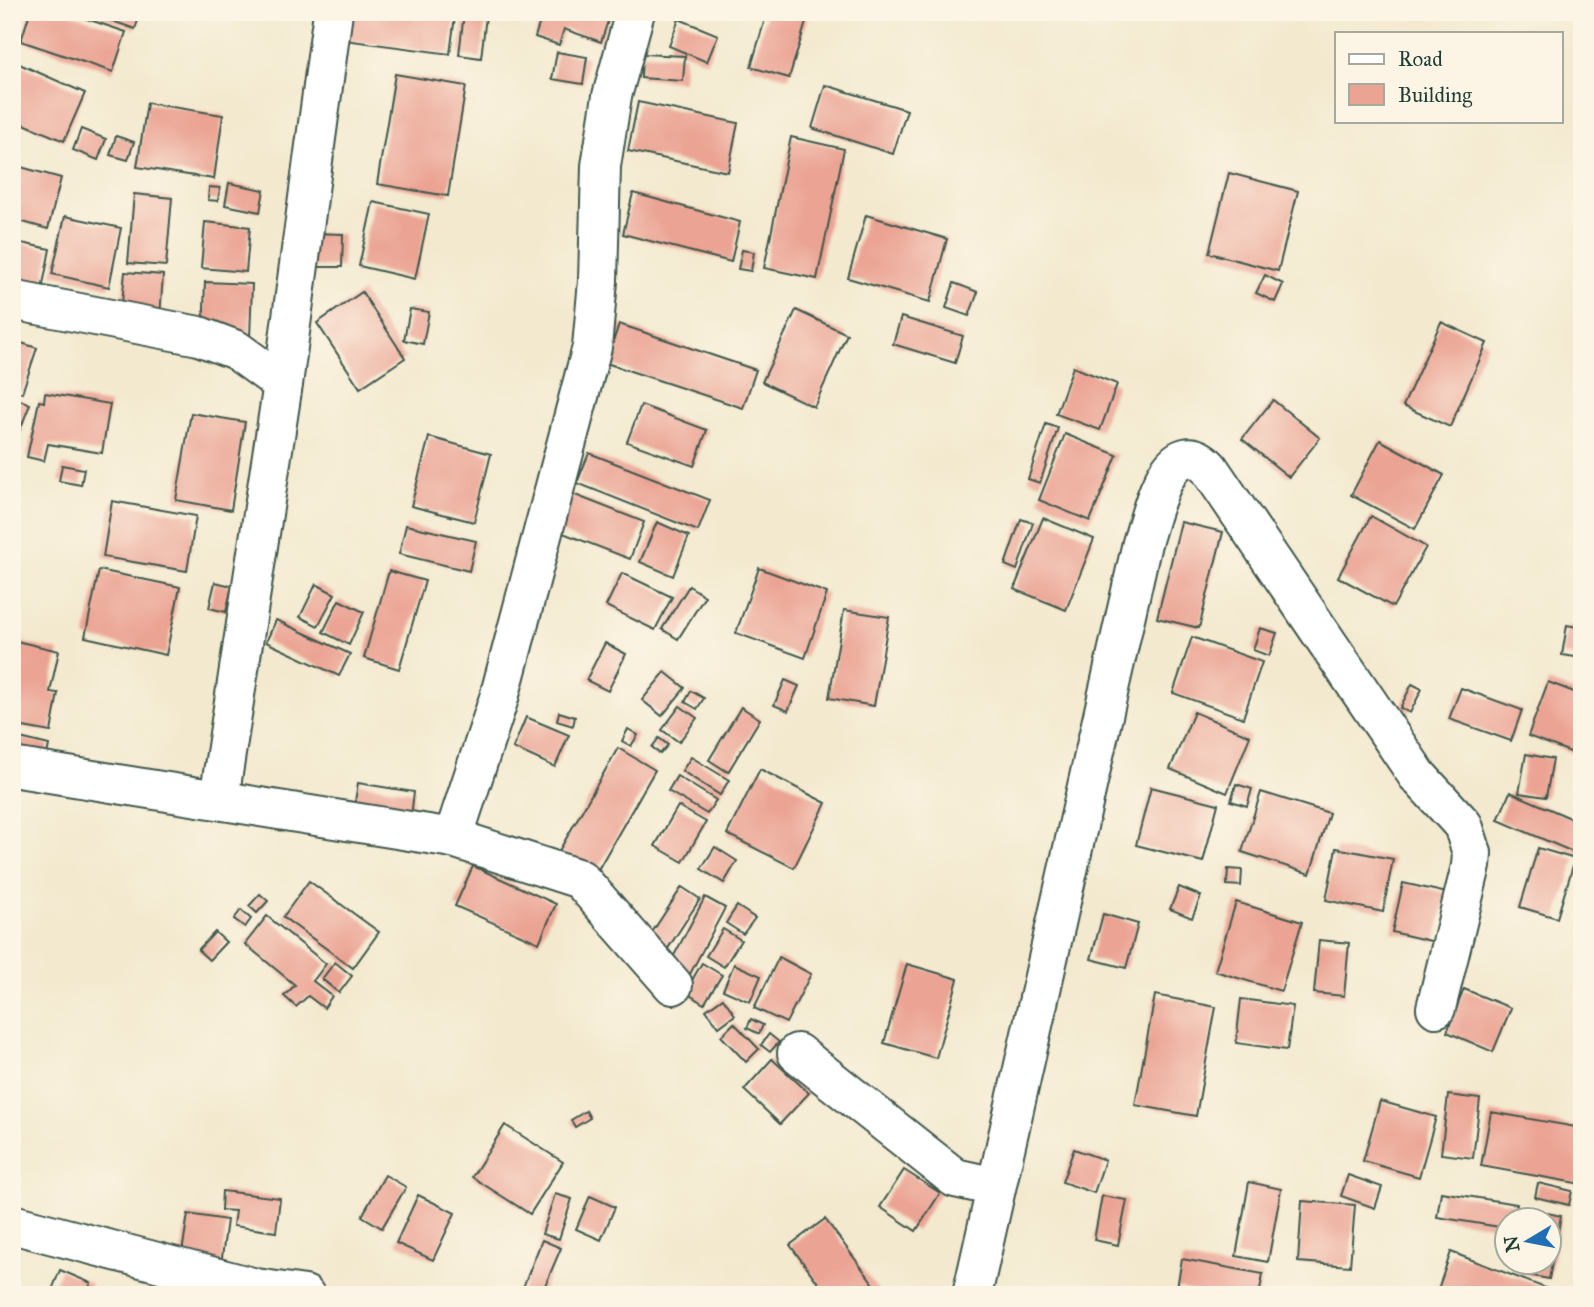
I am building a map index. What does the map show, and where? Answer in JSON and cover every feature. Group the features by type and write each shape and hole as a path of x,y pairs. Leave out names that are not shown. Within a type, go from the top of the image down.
{"street":[{"path":"219,799 283,384 333,12"},
{"path":"453,838 499,698 592,347 598,281 601,166 612,96 635,12"},
{"path":"12,300 199,336 236,350 283,384"},
{"path":"972,1295 1142,543 1163,482 1173,463 1181,458 1193,457 1209,468 1417,775 1463,825 1472,853 1471,866 1436,1008"},
{"path":"12,767 453,838 580,879 673,985"},
{"path":"797,1053 955,1178 996,1187"},
{"path":"12,1224 256,1288 305,1295"}],"building":[{"path":"30,12 66,12 126,32 113,72 21,41"},
{"path":"87,12 141,12 135,29"},
{"path":"348,12 430,12 455,16 450,54 344,40"},
{"path":"543,12 611,12 601,42 564,29 559,45 535,37"},
{"path":"767,12 785,12 807,19 789,78 751,67"},
{"path":"464,13 486,16 481,58 459,55"},
{"path":"679,19 718,35 707,62 669,46"},
{"path":"557,52 587,57 583,84 552,79"},
{"path":"642,54 685,56 683,81 641,78"},
{"path":"17,63 85,93 64,141 12,119 12,75"},
{"path":"395,74 466,86 448,196 377,184"},
{"path":"825,85 907,110 893,154 812,128"},
{"path":"638,102 738,123 728,172 628,151"},
{"path":"147,103 223,115 214,179 137,167"},
{"path":"81,129 106,139 98,160 73,150"},
{"path":"116,136 134,142 128,160 110,155"},
{"path":"791,137 844,149 817,279 764,268"},
{"path":"17,166 61,178 48,229 12,219 12,184"},
{"path":"1229,173 1298,191 1278,271 1209,253"},
{"path":"229,183 264,190 260,212 225,205"},
{"path":"209,187 220,188 218,201 208,200"},
{"path":"633,193 740,222 731,262 623,234"},
{"path":"134,194 172,198 166,266 128,263"},
{"path":"373,202 429,214 415,279 359,266"},
{"path":"866,215 947,239 930,302 848,278"},
{"path":"65,216 121,228 109,287 52,274"},
{"path":"205,222 250,227 246,272 201,268"},
{"path":"312,233 343,234 342,267 312,267"},
{"path":"12,241 50,249 42,290 12,284"},
{"path":"742,250 754,252 751,271 738,269"},
{"path":"125,272 163,275 160,317 121,313"},
{"path":"1265,275 1283,284 1275,302 1256,293"},
{"path":"205,282 252,284 250,338 203,336"},
{"path":"954,283 978,292 969,316 946,308"},
{"path":"362,292 405,358 360,388 317,323"},
{"path":"410,309 429,312 423,344 404,340"},
{"path":"796,310 847,334 814,407 762,382"},
{"path":"901,317 963,336 955,363 893,344"},
{"path":"1441,322 1487,343 1450,427 1403,406"},
{"path":"619,324 756,370 743,408 606,363"},
{"path":"12,340 37,348 22,393 12,390"},
{"path":"1073,367 1117,384 1100,430 1056,414"},
{"path":"45,393 110,404 102,453 48,444 44,461 27,457 39,401 44,402"},
{"path":"15,398 30,404 15,443 12,442 12,406"},
{"path":"1273,400 1320,438 1289,477 1242,439"},
{"path":"641,405 707,430 694,466 627,442"},
{"path":"191,413 245,422 231,510 176,500"},
{"path":"1046,424 1058,428 1040,483 1028,479"},
{"path":"1065,434 1117,455 1090,521 1039,500"},
{"path":"429,437 491,454 474,522 411,506"},
{"path":"1380,440 1444,475 1415,529 1351,495"},
{"path":"589,453 710,500 698,531 577,483"},
{"path":"62,465 84,469 81,485 59,481"},
{"path":"570,493 644,522 630,559 555,530"},
{"path":"112,501 196,516 187,571 103,557"},
{"path":"1371,516 1426,547 1393,607 1338,577"},
{"path":"1043,518 1094,539 1066,610 1014,589"},
{"path":"1021,519 1033,523 1017,570 1005,565"},
{"path":"657,522 689,536 673,576 640,562"},
{"path":"1181,522 1223,532 1199,628 1157,618"},
{"path":"406,525 476,541 469,571 399,554"},
{"path":"759,568 827,593 805,658 736,633"},
{"path":"99,570 180,587 166,655 85,637"},
{"path":"389,571 425,581 399,669 364,658"},
{"path":"622,573 672,597 655,630 606,606"},
{"path":"215,582 232,586 226,612 209,608"},
{"path":"316,584 335,594 318,626 300,617"},
{"path":"689,586 705,596 678,639 662,629"},
{"path":"339,600 364,612 349,645 323,632"},
{"path":"844,610 889,617 874,706 829,698"},
{"path":"276,620 350,654 339,676 266,642"},
{"path":"1567,625 1582,628 1582,658 1562,655"},
{"path":"1260,628 1277,633 1269,656 1253,650"},
{"path":"1192,637 1262,662 1243,718 1173,693"},
{"path":"12,640 59,651 50,692 58,693 51,732 12,725"},
{"path":"605,643 626,654 608,691 586,680"},
{"path":"665,672 685,688 662,716 642,700"},
{"path":"785,680 799,686 788,711 774,705"},
{"path":"1548,682 1582,695 1581,756 1528,736"},
{"path":"1412,684 1422,689 1410,713 1400,708"},
{"path":"1461,688 1522,710 1511,741 1449,719"},
{"path":"691,691 704,698 697,709 685,702"},
{"path":"680,706 697,718 679,742 662,730"},
{"path":"741,707 760,719 728,772 709,760"},
{"path":"559,712 575,717 573,726 557,721"},
{"path":"1194,712 1250,736 1227,793 1170,769"},
{"path":"526,717 569,735 555,767 513,748"},
{"path":"628,729 638,735 631,746 622,741"},
{"path":"12,736 49,745 45,765 12,757"},
{"path":"659,738 668,745 660,754 652,747"},
{"path":"618,748 655,770 596,873 559,851"},
{"path":"1526,754 1553,759 1546,797 1519,793"},
{"path":"691,757 729,780 720,795 682,771"},
{"path":"760,769 826,803 794,868 727,834"},
{"path":"677,776 716,800 707,814 668,791"},
{"path":"358,783 414,792 411,816 354,808"},
{"path":"1236,784 1252,789 1247,806 1231,801"},
{"path":"1151,787 1218,804 1203,862 1136,845"},
{"path":"1261,792 1329,813 1310,874 1242,852"},
{"path":"1510,792 1582,823 1580,855 1498,820"},
{"path":"678,806 706,822 683,862 655,846"},
{"path":"715,847 737,861 724,883 701,869"},
{"path":"1336,848 1393,859 1383,912 1326,900"},
{"path":"1538,848 1575,859 1557,918 1520,907"},
{"path":"473,866 556,904 539,943 455,906"},
{"path":"1228,869 1242,870 1241,886 1227,885"},
{"path":"309,881 379,932 353,968 283,917"},
{"path":"1403,883 1447,893 1435,942 1392,932"},
{"path":"682,887 700,899 665,953 647,940"},
{"path":"1179,887 1201,896 1192,918 1170,909"},
{"path":"260,894 268,901 257,913 249,906"},
{"path":"705,897 725,908 689,976 669,965"},
{"path":"1236,902 1302,922 1281,991 1215,971"},
{"path":"737,906 755,918 743,934 726,923"},
{"path":"241,910 251,919 245,927 234,919"},
{"path":"1103,914 1138,924 1126,968 1091,959"},
{"path":"267,916 326,964 313,981 332,996 324,1008 308,996 296,1007 284,996 295,985 245,944"},
{"path":"723,929 741,940 724,967 706,956"},
{"path":"215,932 226,942 209,960 198,950"},
{"path":"1319,940 1349,943 1344,996 1314,993"},
{"path":"779,957 811,974 786,1023 754,1008"},
{"path":"335,962 352,976 339,993 322,979"},
{"path":"702,963 722,975 704,1004 685,992"},
{"path":"734,964 761,976 750,1002 723,990"},
{"path":"907,964 958,979 936,1058 884,1043"},
{"path":"1464,989 1511,1008 1493,1052 1447,1032"},
{"path":"1155,995 1216,1007 1196,1116 1135,1105"},
{"path":"723,998 735,1015 719,1027 706,1010"},
{"path":"1241,999 1293,1006 1287,1050 1236,1043"},
{"path":"751,1019 763,1025 759,1034 747,1028"},
{"path":"734,1023 759,1049 746,1062 721,1036"},
{"path":"769,1034 779,1042 770,1052 761,1045"},
{"path":"772,1059 809,1093 780,1124 744,1090"},
{"path":"1448,1095 1480,1099 1473,1158 1441,1154"},
{"path":"1380,1101 1436,1117 1419,1177 1363,1161"},
{"path":"586,1111 590,1118 575,1127 571,1120"},
{"path":"1491,1112 1582,1128 1582,1184 1481,1166"},
{"path":"505,1125 563,1162 530,1214 472,1177"},
{"path":"1074,1149 1105,1160 1094,1193 1062,1182"},
{"path":"904,1170 940,1193 916,1231 880,1207"},
{"path":"385,1175 406,1187 382,1228 362,1216"},
{"path":"1348,1175 1382,1187 1375,1208 1341,1196"},
{"path":"1249,1182 1281,1189 1268,1262 1236,1256"},
{"path":"1538,1183 1572,1191 1569,1205 1535,1197"},
{"path":"222,1191 280,1198 276,1232 233,1226 235,1211 221,1210"},
{"path":"1441,1192 1517,1204 1492,1206 1492,1226 1437,1217"},
{"path":"555,1194 572,1199 559,1239 542,1234"},
{"path":"418,1195 455,1213 433,1260 396,1243"},
{"path":"590,1196 615,1207 601,1240 576,1229"},
{"path":"1102,1196 1127,1200 1118,1245 1094,1240"},
{"path":"1302,1201 1355,1205 1350,1266 1298,1262"},
{"path":"188,1214 227,1220 221,1265 181,1259"},
{"path":"825,1219 882,1295 827,1295 790,1245"},
{"path":"542,1240 561,1248 541,1295 520,1295"},
{"path":"1451,1252 1492,1268 1492,1276 1514,1276 1548,1289 1546,1295 1436,1295"},
{"path":"1182,1259 1263,1274 1259,1295 1211,1295 1177,1288"},
{"path":"60,1270 91,1283 86,1295 50,1295"},
{"path":"764,1287 784,1294 784,1295 761,1295"}]}
